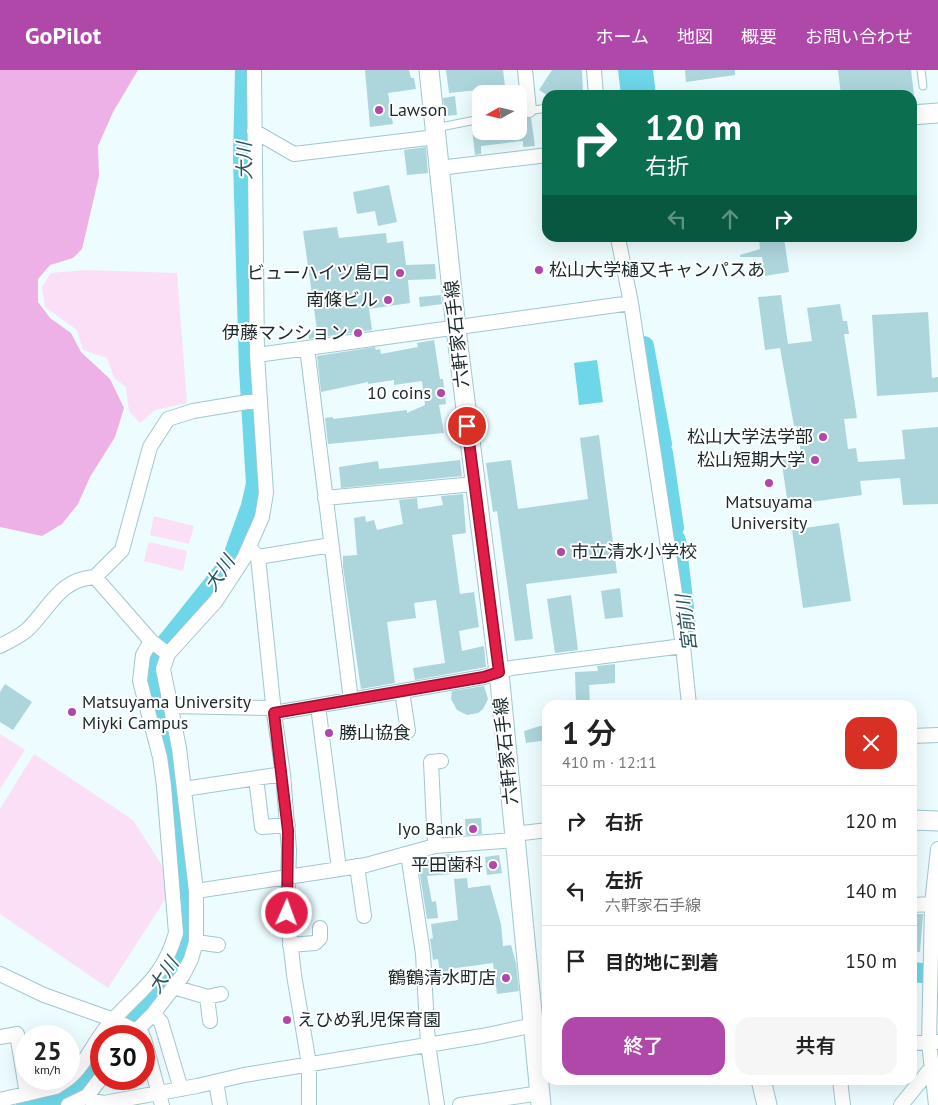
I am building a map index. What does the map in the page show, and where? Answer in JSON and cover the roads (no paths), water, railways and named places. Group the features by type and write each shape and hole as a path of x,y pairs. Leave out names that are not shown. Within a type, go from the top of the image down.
{"main road":[{"name":"六軒家石手線","path":"429,70 474,484 499,672 541,1099"},
{"path":"917,114 938,112"},
{"path":"917,820 938,821"},
{"path":"763,1085 767,1105"}],"street":[{"path":"254,70 256,355 254,400 266,492 254,552 273,710 283,774 288,825 289,876 287,913 308,1064 309,1105"},
{"path":"525,70 525,85"},
{"path":"594,70 596,90"},
{"path":"254,131 294,154 436,132"},
{"path":"439,168 542,156"},
{"path":"619,242 631,303 683,646 688,700"},
{"path":"256,355 456,329 631,303"},
{"path":"307,348 351,700"},
{"path":"0,646 28,629 60,589 84,578 95,577 122,550 150,447 168,419 193,411 254,400"},
{"path":"325,498 474,484"},
{"path":"80,1065 115,1021 159,974 172,948 176,932 160,756 140,681 143,655 159,647 216,601 254,552 331,545"},
{"path":"95,577 159,647 179,748 196,891 196,942 191,959 174,987 144,1025"},
{"path":"170,706 273,710 318,706 512,668 683,646"},
{"path":"402,691 408,731"},
{"path":"318,706 339,869"},
{"path":"917,736 938,735"},
{"path":"435,846 431,762 441,761"},
{"path":"184,789 283,774"},
{"path":"256,778 262,827 288,825"},
{"path":"196,891 357,866 435,846 515,837 542,831"},
{"path":"936,1105 932,1067 935,945 932,904 938,848"},
{"path":"408,854 423,954 428,1044 437,1105"},
{"path":"357,866 364,916"},
{"path":"917,905 932,904"},
{"path":"290,945 315,943 320,938 320,928"},
{"path":"196,942 218,945"},
{"path":"0,974 44,995 122,1025"},
{"path":"174,987 207,997 221,994"},
{"path":"207,997 210,1021"},
{"path":"153,1014 161,1022 181,1089"},
{"path":"77,1102 91,1100 104,1103 160,1099 181,1089 216,1082 534,1025"},
{"path":"0,1037 17,1034 27,1094"},
{"path":"917,1043 934,1042"},
{"path":"901,1105 932,1067"},
{"path":"216,1082 220,1105"},
{"path":"155,1085 160,1099"},
{"path":"841,1085 844,1105"},
{"path":"77,1102 90,1089"},
{"path":"0,1100 44,1090"},
{"path":"460,1105 541,1099"}],"lane":[{"path":"921,70 923,86"},
{"path":"528,110 542,109"},
{"path":"436,132 472,122"}],"water":[{"path":"618,70 653,70 655,90 620,90"},
{"path":"597,360 603,402 579,405 574,363"}],"waterway":[{"name":"大川","path":"127,1025 142,1009 173,967 186,930 179,839 167,742 150,677 151,662 231,562 251,506 256,484 249,369 243,159 245,70"},
{"name":"宮前川","path":"644,346 662,444"},
{"name":"宮前川","path":"663,453 674,528"},
{"name":"宮前川","path":"676,540 686,625"},
{"name":"宮前川","path":"917,972 922,973"},
{"name":"大川","path":"26,1105 63,1097 81,1083 90,1070"}],"place":[{"name":"Lawson","path":"379,110"},
{"name":"松山大学樋又キャンパスあ","path":"539,270"},
{"name":"ビューハイツ島口","path":"400,273"},
{"name":"南條ビル","path":"388,300"},
{"name":"伊藤マンション","path":"358,333"},
{"name":"10 coins","path":"441,393"},
{"name":"松山大学法学部","path":"823,437"},
{"name":"松山短期大学","path":"815,460"},
{"name":"Matsuyama University","path":"769,483"},
{"name":"市立清水小学校","path":"561,552"},
{"name":"Matsuyama University Miyki Campus","path":"72,712"},
{"name":"勝山協食","path":"329,733"},
{"name":"Iyo Bank","path":"473,829"},
{"name":"平田歯科","path":"493,865"},
{"name":"鶴鶴清水町店","path":"506,978"},
{"name":"えひめ乳児保育園","path":"287,1020"}]}
